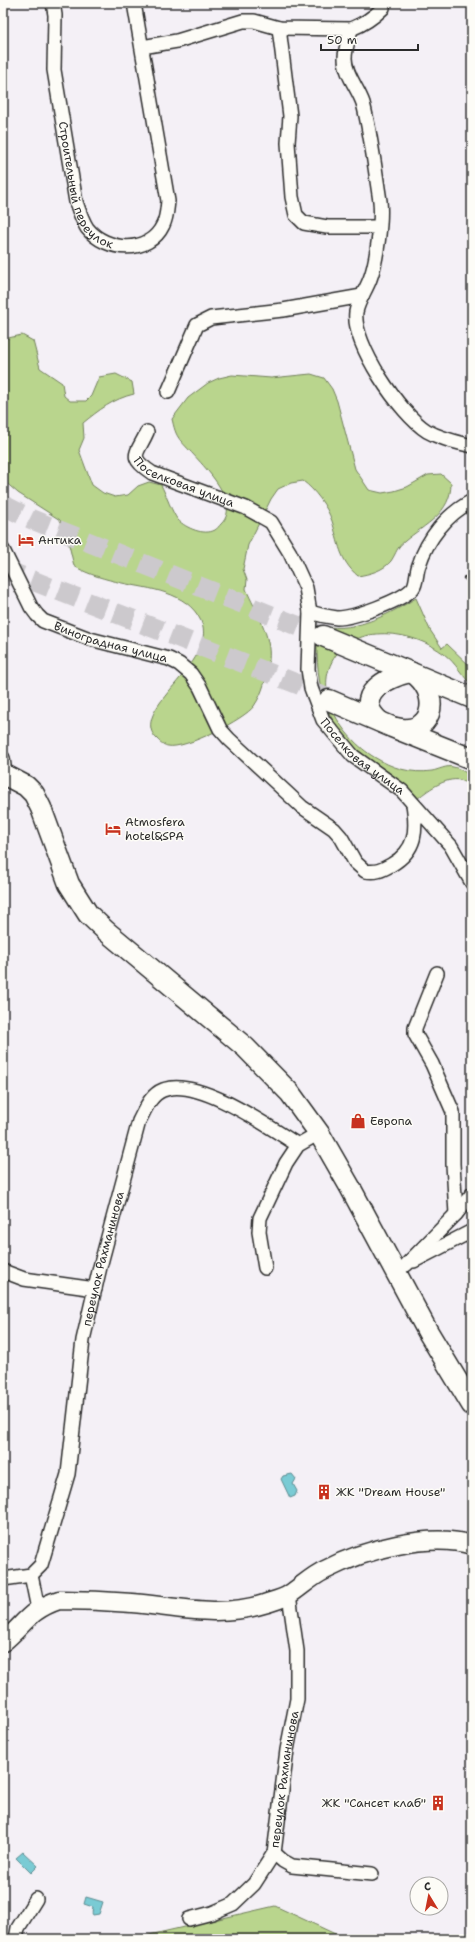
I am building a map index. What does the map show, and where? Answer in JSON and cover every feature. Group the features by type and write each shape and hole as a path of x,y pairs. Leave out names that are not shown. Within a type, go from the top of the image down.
{"main road":[{"path":"323,636 472,698"},
{"path":"413,674 429,691 431,701 430,712 424,721 415,727 405,730 385,724 374,717 370,707 372,692 386,680 413,674"},
{"path":"329,700 472,759"},
{"path":"4,769 34,794 41,808 69,884 88,914 106,931 245,1047 290,1093 319,1133 352,1191 400,1268 428,1332 472,1405"}],"street":[{"name":"Строительный переулок","path":"52,3 55,15 54,70 76,202 80,215 88,229 107,243 125,248 139,246 151,240 163,226 168,201 134,3"},
{"path":"142,47 178,41 243,20 254,21 279,28 351,29 372,19 383,8 383,3"},
{"path":"279,28 290,116 288,143 292,197 296,215 304,223 327,227 379,227"},
{"path":"351,29 345,58 347,67 361,98 365,112 380,204 379,227 374,266 356,311 356,322 362,347 397,402 410,417 425,430 439,437 472,446"},
{"path":"168,392 197,325 211,318 283,310 362,296"},
{"name":"Поселковая улица","path":"147,432 136,453 136,459 139,464 152,473 246,508 271,522 290,553 306,588 310,612 308,669 316,704 323,720 336,738 353,756 402,791 414,804 416,825 413,841 408,852 394,864 380,872 365,872 354,862 341,837 334,829 302,807 220,729 200,687 186,669"},
{"path":"310,612 327,616 348,617 370,610 407,594 414,588 424,550 441,526 472,501"},
{"name":"Виноградная улица","path":"3,550 31,607 43,621 90,640 169,660 186,669"},
{"path":"414,804 451,846 472,883"},
{"path":"437,973 415,1028 416,1034 432,1064 453,1112 453,1164 456,1214"},
{"name":"переулок Рахманинова","path":"31,1575 41,1565 68,1474 83,1340 139,1121 148,1104 162,1090 173,1087 184,1088 231,1104 298,1144"},
{"path":"265,1268 258,1232 260,1218 286,1163 298,1144 319,1133"},
{"path":"400,1268 456,1214 472,1194"},
{"path":"400,1268 472,1231"},
{"path":"3,1270 24,1279 95,1289"},
{"path":"3,1642 31,1614 38,1609 59,1600 132,1603 218,1612 238,1610 263,1604 289,1595 324,1570 347,1560 377,1550 412,1543 428,1542 464,1543 472,1545"},
{"path":"3,1579 31,1575 38,1609"},
{"name":"переулок Рахманинова","path":"189,1919 212,1914 233,1904 254,1884 274,1853 287,1750 297,1699 297,1651 289,1595"},
{"path":"274,1853 282,1861 292,1866 372,1874"},
{"path":"16,1939 18,1928 36,1900"}],"green space":[{"path":"22,335 33,341 40,368 62,383 64,396 70,401 86,401 91,396 99,377 116,374 132,382 134,394 113,402 83,423 84,438 79,450 92,485 103,493 115,497 128,495 138,486 149,482 161,485 178,520 195,530 201,532 211,532 216,530 227,514 227,504 215,480 179,438 172,419 188,398 208,383 219,378 232,375 271,378 311,374 324,378 332,389 337,401 355,469 369,490 382,493 394,491 407,487 428,475 441,474 451,483 447,503 436,517 398,548 388,564 376,572 358,576 343,557 330,515 324,504 312,489 303,481 291,483 278,489 271,499 248,545 243,569 247,580 246,589 262,623 268,642 269,660 260,696 248,712 214,732 200,739 176,746 165,745 158,740 151,728 153,715 198,654 203,637 201,621 195,611 187,603 177,597 155,590 103,578 85,572 74,566 66,532 60,520 18,493 3,480 3,342 8,338"},
{"path":"416,598 430,630 442,648 447,644 472,668 472,685 444,654 432,646 404,636 388,634 374,634 359,638 347,645 336,655 329,669 327,683 328,698 341,726 362,749 374,757 395,767 409,771 424,772 451,767 458,768 472,776 472,786 460,780 448,781 430,789 416,800 404,785 393,775 365,756 349,742 329,713 319,680 317,662 317,624 329,627 355,626 381,617"},
{"path":"275,1906 346,1939 132,1939"}],"water":[{"path":"292,1474 296,1479 293,1484 297,1491 295,1496 290,1498 281,1479 283,1476"},
{"path":"23,1852 38,1866 31,1873 16,1858"},
{"path":"86,1897 103,1902 99,1914 93,1915 93,1907 84,1904"}],"tunnel":[{"path":"3,505 31,519 323,636"},
{"path":"3,569 300,685 328,699"}],"railway":[{"path":"465,578 472,581"}],"place":[{"name":"Антика","path":"26,540"},
{"name":"Atmosfera hotel&SPA","path":"113,829"},
{"name":"Европа","path":"358,1121"},
{"name":"ЖК \"Dream House\"","path":"324,1492"},
{"name":"ЖК \"Сансет клаб\"","path":"438,1803"}]}
